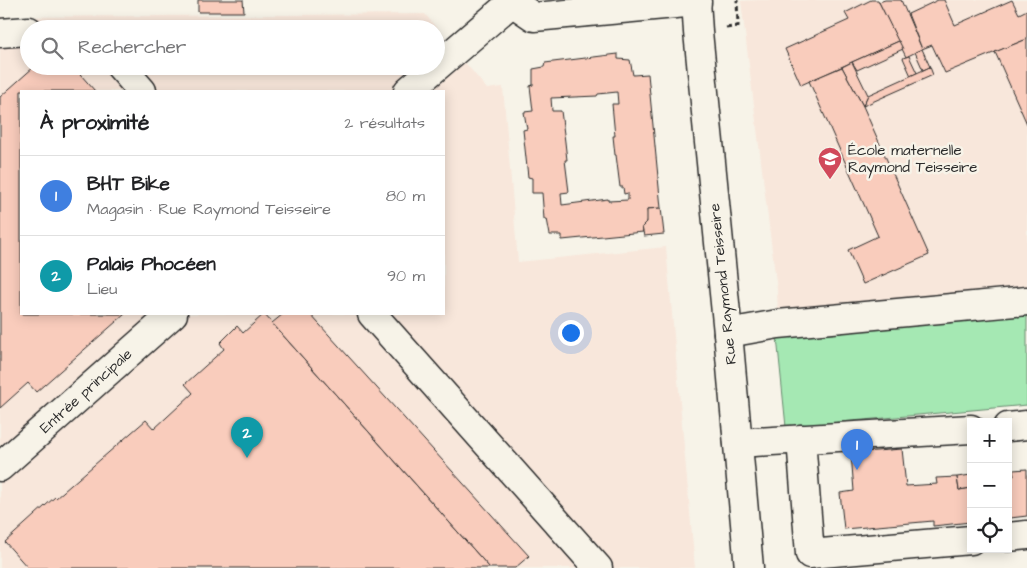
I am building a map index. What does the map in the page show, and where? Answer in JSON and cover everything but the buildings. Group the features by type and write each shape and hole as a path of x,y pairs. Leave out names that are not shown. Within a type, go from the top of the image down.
{"street":[{"path":"445,58 510,1 534,17 696,1"},
{"name":"Rue Raymond Teisseire","path":"696,1 749,568"},
{"path":"0,32 20,31"},
{"path":"128,75 141,90"},
{"path":"409,90 426,75"},
{"path":"728,334 778,324 1027,301"},
{"name":"Entrée principale","path":"0,467 172,315"},
{"path":"373,315 598,568"},
{"path":"1012,427 1027,426"},
{"path":"738,443 967,429"},
{"path":"801,439 810,554 967,540"},
{"path":"1012,537 1027,535"}],"shaded area":[{"path":"1027,0 1027,290 778,314 777,290 741,1"},
{"path":"425,14 430,20 20,20 20,75 445,75 445,38 487,89 503,87 518,262 666,247 695,568 0,568 0,17"}],"green space":[{"path":"1027,313 1027,405 786,427 777,337"}],"place":[{"name":"École maternelle Raymond Teisseire","path":"830,180"},
{"name":"Palais Phocéen","path":"247,458"},
{"name":"BHT Bike","path":"857,470"}]}
